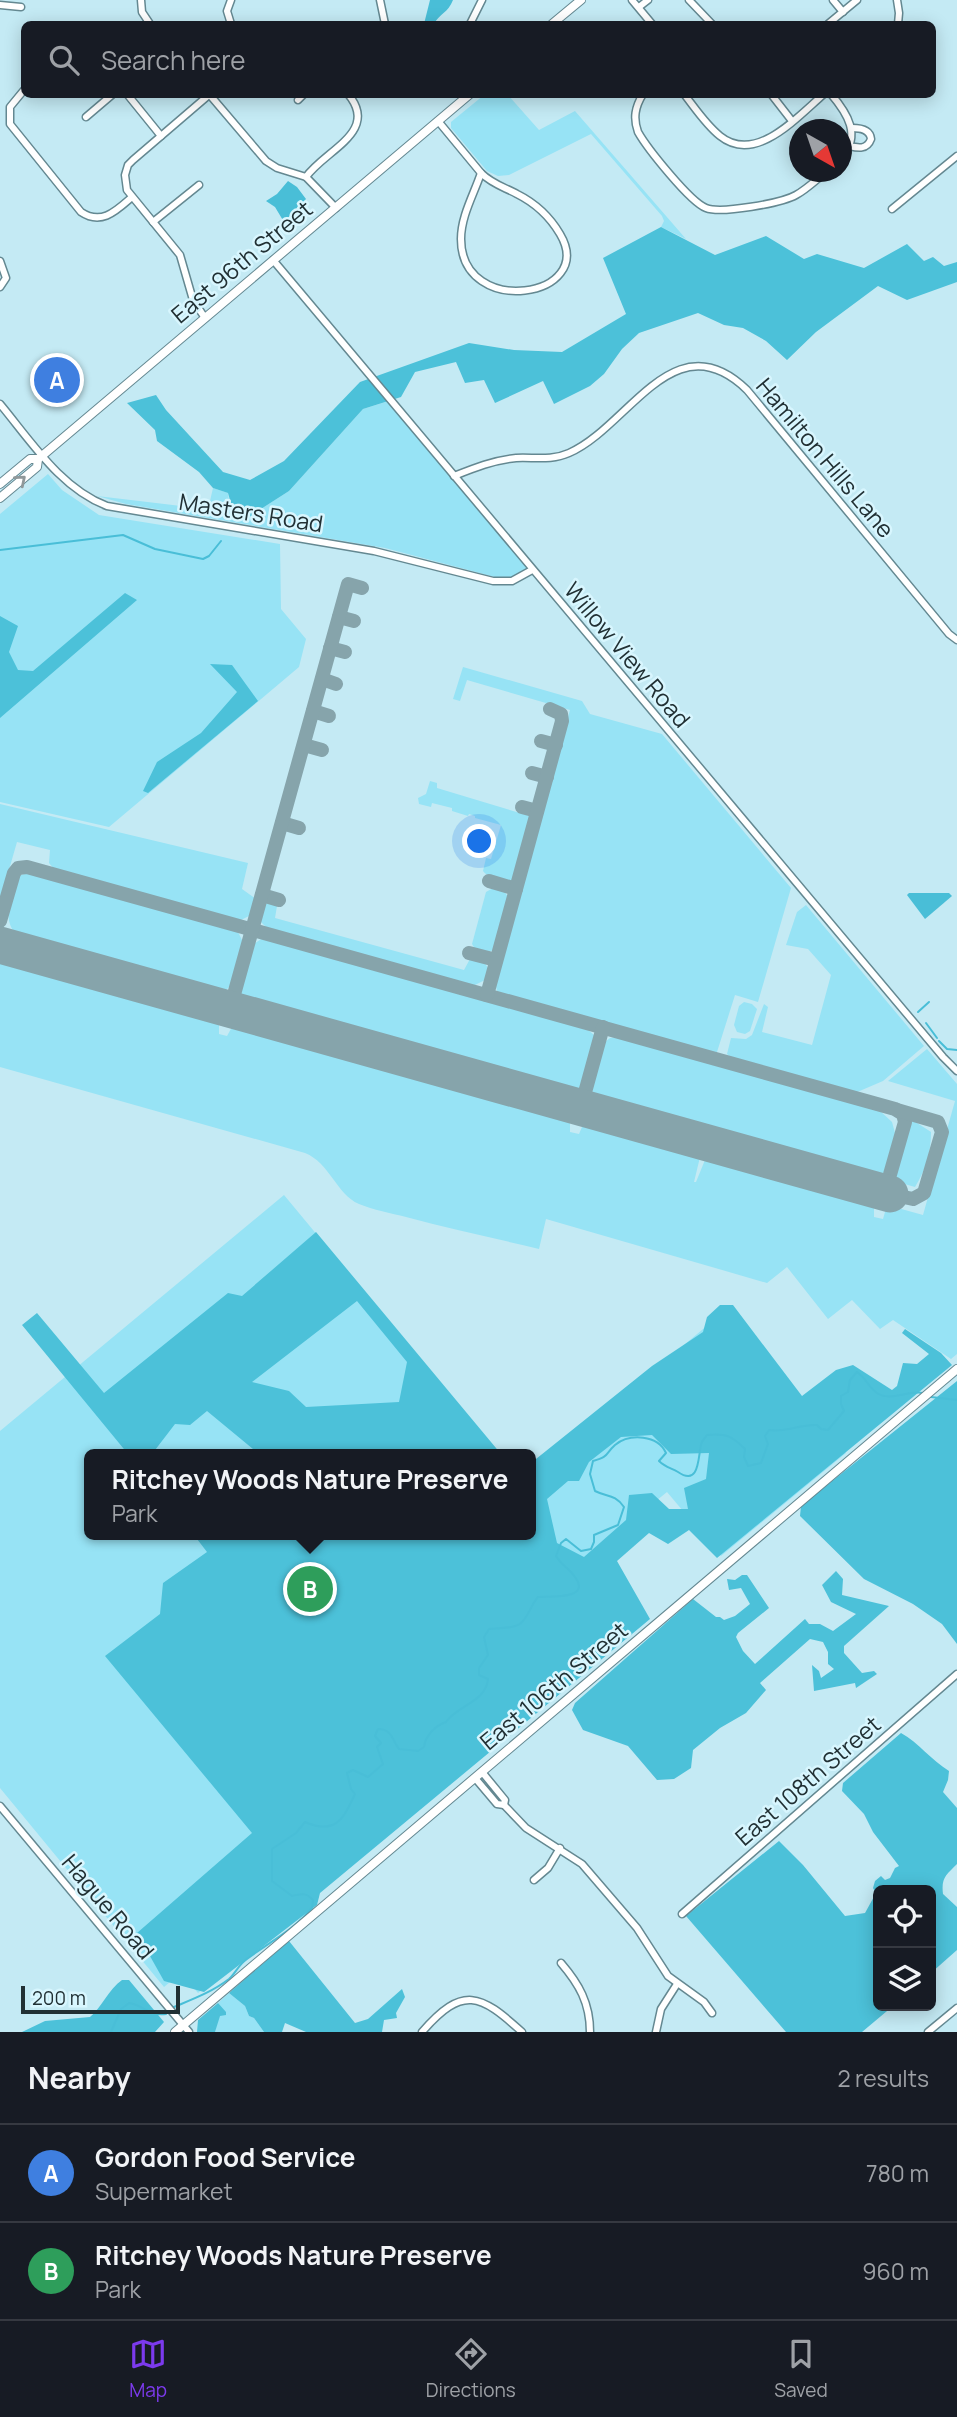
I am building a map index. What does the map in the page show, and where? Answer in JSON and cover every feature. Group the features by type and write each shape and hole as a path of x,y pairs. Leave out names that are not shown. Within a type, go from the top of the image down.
{"main road":[{"path":"556,21 581,0"},
{"name":"East 96th Street","path":"0,498 37,467 41,457 462,98"},
{"name":"East 96th Street","path":"0,484 30,459 41,457"},
{"name":"East 106th Street","path":"175,2032 186,2029 482,1772 957,1369"}],"street":[{"path":"141,0 141,9 148,21"},
{"path":"230,0 227,11 230,21"},
{"path":"380,0 384,21"},
{"path":"472,21 482,0"},
{"path":"648,0 636,3 650,21"},
{"path":"690,0 709,21"},
{"path":"833,0 843,12"},
{"path":"832,21 857,0"},
{"path":"897,0 899,21"},
{"path":"0,5 21,7"},
{"path":"21,93 14,99 9,121 83,213 94,218 108,216 132,197"},
{"path":"86,117 108,98"},
{"path":"130,98 161,136"},
{"path":"205,318 193,300 180,255 132,197 125,183 126,172 133,160 206,98"},
{"path":"213,98 267,161 277,168 306,177 335,208"},
{"path":"306,177 358,124 357,107 351,98"},
{"path":"641,98 635,111 638,132 699,204 713,210 785,200 814,182"},
{"path":"687,98 718,135 735,144 762,142 789,123"},
{"path":"774,98 790,119"},
{"path":"794,119 819,98"},
{"path":"834,98 849,119"},
{"path":"438,121 493,184 515,192 535,205 554,225 564,241 567,256 564,269 552,282 528,290 503,290 483,283 470,270 463,256 461,232 481,173"},
{"path":"852,128 865,130 871,139 863,148 852,146"},
{"path":"892,209 957,156"},
{"path":"153,222 199,184"},
{"name":"Willow View Road","path":"274,260 532,570 957,1071"},
{"path":"0,261 6,278 0,287"},
{"name":"Hamilton Hills Lane","path":"454,476 495,461 556,458 592,438 665,376 692,366 720,371 747,390 949,634 957,640"},
{"name":"Masters Road","path":"0,404 41,457 77,490 98,503 374,551 494,582 517,579 532,570"},
{"name":"East 108th Street","path":"682,1914 957,1674"},
{"path":"482,1772 505,1800 504,1805"},
{"path":"475,1779 497,1804 504,1805 522,1824 582,1864 636,1928 662,1969 677,1984 697,1996 712,2013"},
{"name":"Hague Road","path":"0,1806 186,2029"},
{"path":"534,1880 548,1867 560,1848"},
{"path":"561,1963 582,1992 590,2014 590,2032"},
{"path":"656,2032 659,2014 677,1984"},
{"path":"422,2032 446,2007 470,2000 490,2005 522,2032"},
{"path":"928,2032 957,2008"}],"shaded area":[{"path":"430,0 453,0 436,21 425,21"},
{"path":"480,98 511,98 539,130 575,111 686,239 661,227 664,221 662,216 591,134 509,175 498,176 487,171 451,128 451,122"},
{"path":"288,181 297,187 306,199 284,222 275,207 266,201 277,194"},
{"path":"661,227 715,255 766,236 804,259 817,254 864,268 907,244 924,261 933,257 944,266 957,262 957,282 907,300 878,286 816,332 787,360 766,341 743,328 724,325 698,313 639,333 622,349 604,374 590,386 554,404 543,381 495,403 484,380 465,383 456,362 415,372 401,397 363,409 289,491 250,516 233,511 228,493 213,488 199,472 157,441 155,430 127,403 156,395 166,410 223,472 250,480 284,461 360,382 469,343 514,350 562,352 626,314 603,258"},
{"path":"389,401 527,568 524,572 512,577 495,577 385,548 126,504 97,496 198,508 210,501 213,488 228,493 229,502 250,516 289,491 363,409"},
{"path":"48,474 62,490 99,515 280,544 281,609 306,639 299,667 109,827 0,802 0,514"},
{"path":"125,593 137,600 0,718 0,616 18,626 9,652 18,670 33,671"},
{"path":"210,664 232,665 258,701 148,793 143,791 157,762 201,733 237,692"},
{"path":"463,667 582,701 590,714 662,734 791,888 758,1002 735,995 717,1052 712,1053 497,991 495,982 570,710 467,680 460,701 453,699"},
{"path":"430,781 437,783 437,788 530,816 512,880 496,879 483,871 486,858 491,859 501,825 452,811 452,808 432,803 431,807 419,804 418,798 426,794"},
{"path":"0,804 248,863 242,889 256,899 251,915 239,921 55,870 49,863 50,850 17,842 0,901"},
{"path":"29,873 237,930 243,942 231,985 220,993 20,937 10,925 9,910 17,879"},
{"path":"493,888 504,891 508,897 494,949 488,953 475,949 472,944 486,892"},
{"path":"949,893 952,896 925,919 907,895"},
{"path":"268,902 277,906 275,918 464,970 470,959 484,962 488,968 485,980 473,986 268,929 261,922 263,909"},
{"path":"806,905 924,1046 883,1081 855,1093 731,1058 727,1054 731,1038 746,1039 752,1035 764,1004 768,1007 762,1032 812,1045 831,975 808,949 786,945 797,912"},
{"path":"263,938 587,1029 594,1035 595,1041 582,1085 570,1091 245,1000 240,994 252,945"},
{"path":"11,961 214,1017 219,1024 219,1034 227,1036 232,1027 240,1025 564,1115 570,1121 570,1132 579,1134 582,1127 592,1123 701,1153 694,1182 707,1155 869,1200 874,1207 874,1217 883,1219 887,1205 923,1215 955,1101 888,1081 927,1049 957,1084 957,1354 951,1359 893,1320 880,1329 852,1300 828,1319 787,1267 767,1283 546,1219 539,1249 382,1211 351,1199 321,1164 305,1153 0,1067 0,964"},
{"path":"744,1002 757,1009 750,1031 745,1034 737,1032 734,1025 739,1006"},
{"path":"618,1037 878,1109 892,1122 895,1133 887,1169 881,1175 874,1176 599,1099 593,1094 592,1086 605,1042"},
{"path":"911,1119 931,1132 927,1161 915,1187 894,1181"},
{"path":"284,1195 495,1449 84,1449 84,1540 536,1540 536,1469 727,1309 846,1453 721,1556 667,1492 591,1554 646,1622 198,1993 181,1973 164,1987 0,1788 0,1431"},
{"path":"316,1232 497,1449 253,1449 207,1411 190,1425 175,1424 156,1449 124,1449 22,1325 37,1313 104,1393 228,1293 242,1296","holes":["357,1301 407,1362 399,1402 306,1407 289,1391 252,1382"]},
{"path":"720,1305 733,1305 802,1396 836,1370 853,1365 892,1390 897,1386 903,1363 917,1364 929,1354 902,1333 905,1329 941,1353 952,1365 717,1558 689,1530 668,1544 649,1533 617,1561 650,1619 320,1893 317,1905 204,1992 164,1981 137,1933 252,1833 105,1656 160,1614 163,1583 207,1552 198,1540 536,1540 536,1459 652,1366 703,1332 707,1317","holes":["652,1435 671,1454 709,1453 706,1479 684,1488 688,1509 669,1509 652,1493 629,1495 626,1520 584,1557 557,1543 547,1499 568,1481 579,1481 589,1462 621,1437"]},
{"path":"957,1381 957,1644 942,1624 913,1604 864,1579 800,1516 801,1506"},
{"path":"836,1571 843,1579 842,1595 889,1606 844,1646 844,1653 862,1673 874,1671 877,1674 856,1688 855,1683 814,1691 812,1665 819,1671 821,1678 834,1669 828,1664 828,1652 823,1642 810,1639 760,1683 766,1690 746,1713 720,1728 693,1750 691,1768 674,1779 657,1780 628,1746 583,1730 572,1710 575,1703 693,1599 716,1617 724,1620 735,1616 750,1604 741,1588 729,1590 727,1579 735,1580 747,1575 769,1608 736,1637 743,1651 755,1664 805,1619 809,1624 820,1624 833,1631 856,1614 831,1602 822,1585"},
{"path":"901,1733 949,1771 943,1792 957,1808 957,1864 945,1877 943,1894 957,1907 957,1950 936,1969 936,1885 874,1885 881,1876 885,1880 890,1878 899,1866 873,1832 864,1814 842,1791 843,1783"},
{"path":"779,1841 803,1865 845,1916 865,1913 873,1898 873,2011 887,2011 862,2032 786,2032 686,1916"},
{"path":"289,1941 355,2023 368,2019 402,1989 405,1997 396,2013 397,2018 384,2020 382,2032 306,2032 285,2023 282,2032 264,2032 254,2018 249,2016 245,2006 229,1993"},
{"path":"122,1980 129,1980 164,2022 155,2032 22,2032 45,2021 90,2017"},
{"path":"229,1993 245,2006 249,2016 254,2018 264,2032 215,2032 220,2008 218,2003"},
{"path":"218,2003 226,2015 220,2016 215,2032 197,2032 198,2020"}],"waterway":[{"path":"0,550 123,535 155,549 203,559 209,556 221,541"},
{"path":"918,1012 929,1002"},
{"path":"926,1023 937,1038"},
{"path":"939,1041 947,1049 957,1050"},
{"path":"174,2007 229,1979 244,1961 290,1929 312,1908 313,1900 308,1896 292,1896 272,1881 272,1849 296,1833 305,1822 324,1827 331,1826 342,1818 355,1794 347,1773 353,1770 368,1777 383,1764 377,1747 381,1743 375,1736 378,1729 389,1733 399,1749 418,1751 424,1747 432,1731 477,1698 486,1687 488,1679 479,1675 479,1668 488,1655 484,1637 489,1629 519,1624 538,1597 567,1595 578,1590 579,1584 575,1577 556,1556 561,1543 566,1539 581,1551 591,1549 594,1535 618,1525 624,1507 614,1498 595,1491 590,1474 593,1461 605,1456 621,1441 650,1439 657,1442 666,1453 659,1461 661,1463 690,1476 697,1468 701,1444 707,1435 724,1435 745,1449 744,1457 748,1466 761,1463 768,1444 765,1436 769,1430 817,1425 828,1430 844,1411 841,1396 848,1392 850,1380 857,1372 874,1391 882,1395 923,1393"},
{"path":"931,1397 957,1400"},
{"path":"111,2032 121,2009 129,2003 150,2012 166,2014"}],"taxiway":[{"path":"230,1009 348,584 362,588"},
{"path":"339,617 354,621"},
{"path":"330,648 345,652"},
{"path":"322,679 336,684"},
{"path":"487,995 562,721 561,714 550,709"},
{"path":"313,711 329,716"},
{"path":"541,741 556,745"},
{"path":"304,745 322,750"},
{"path":"532,773 547,777"},
{"path":"522,807 537,811"},
{"path":"282,823 299,828"},
{"path":"0,921 14,873 18,868 27,867 895,1109 903,1114 905,1122 885,1192"},
{"path":"489,881 516,889"},
{"path":"262,895 279,900"},
{"path":"469,953 496,960"},
{"path":"581,1107 603,1027"},
{"path":"890,1194 913,1199 924,1193 942,1132 938,1122 897,1110"}],"runway":[{"path":"0,945 890,1194"}],"place":[{"name":"Gordon Food Service","path":"57,380"},
{"name":"Ritchey Woods Nature Preserve","path":"310,1589"}]}
